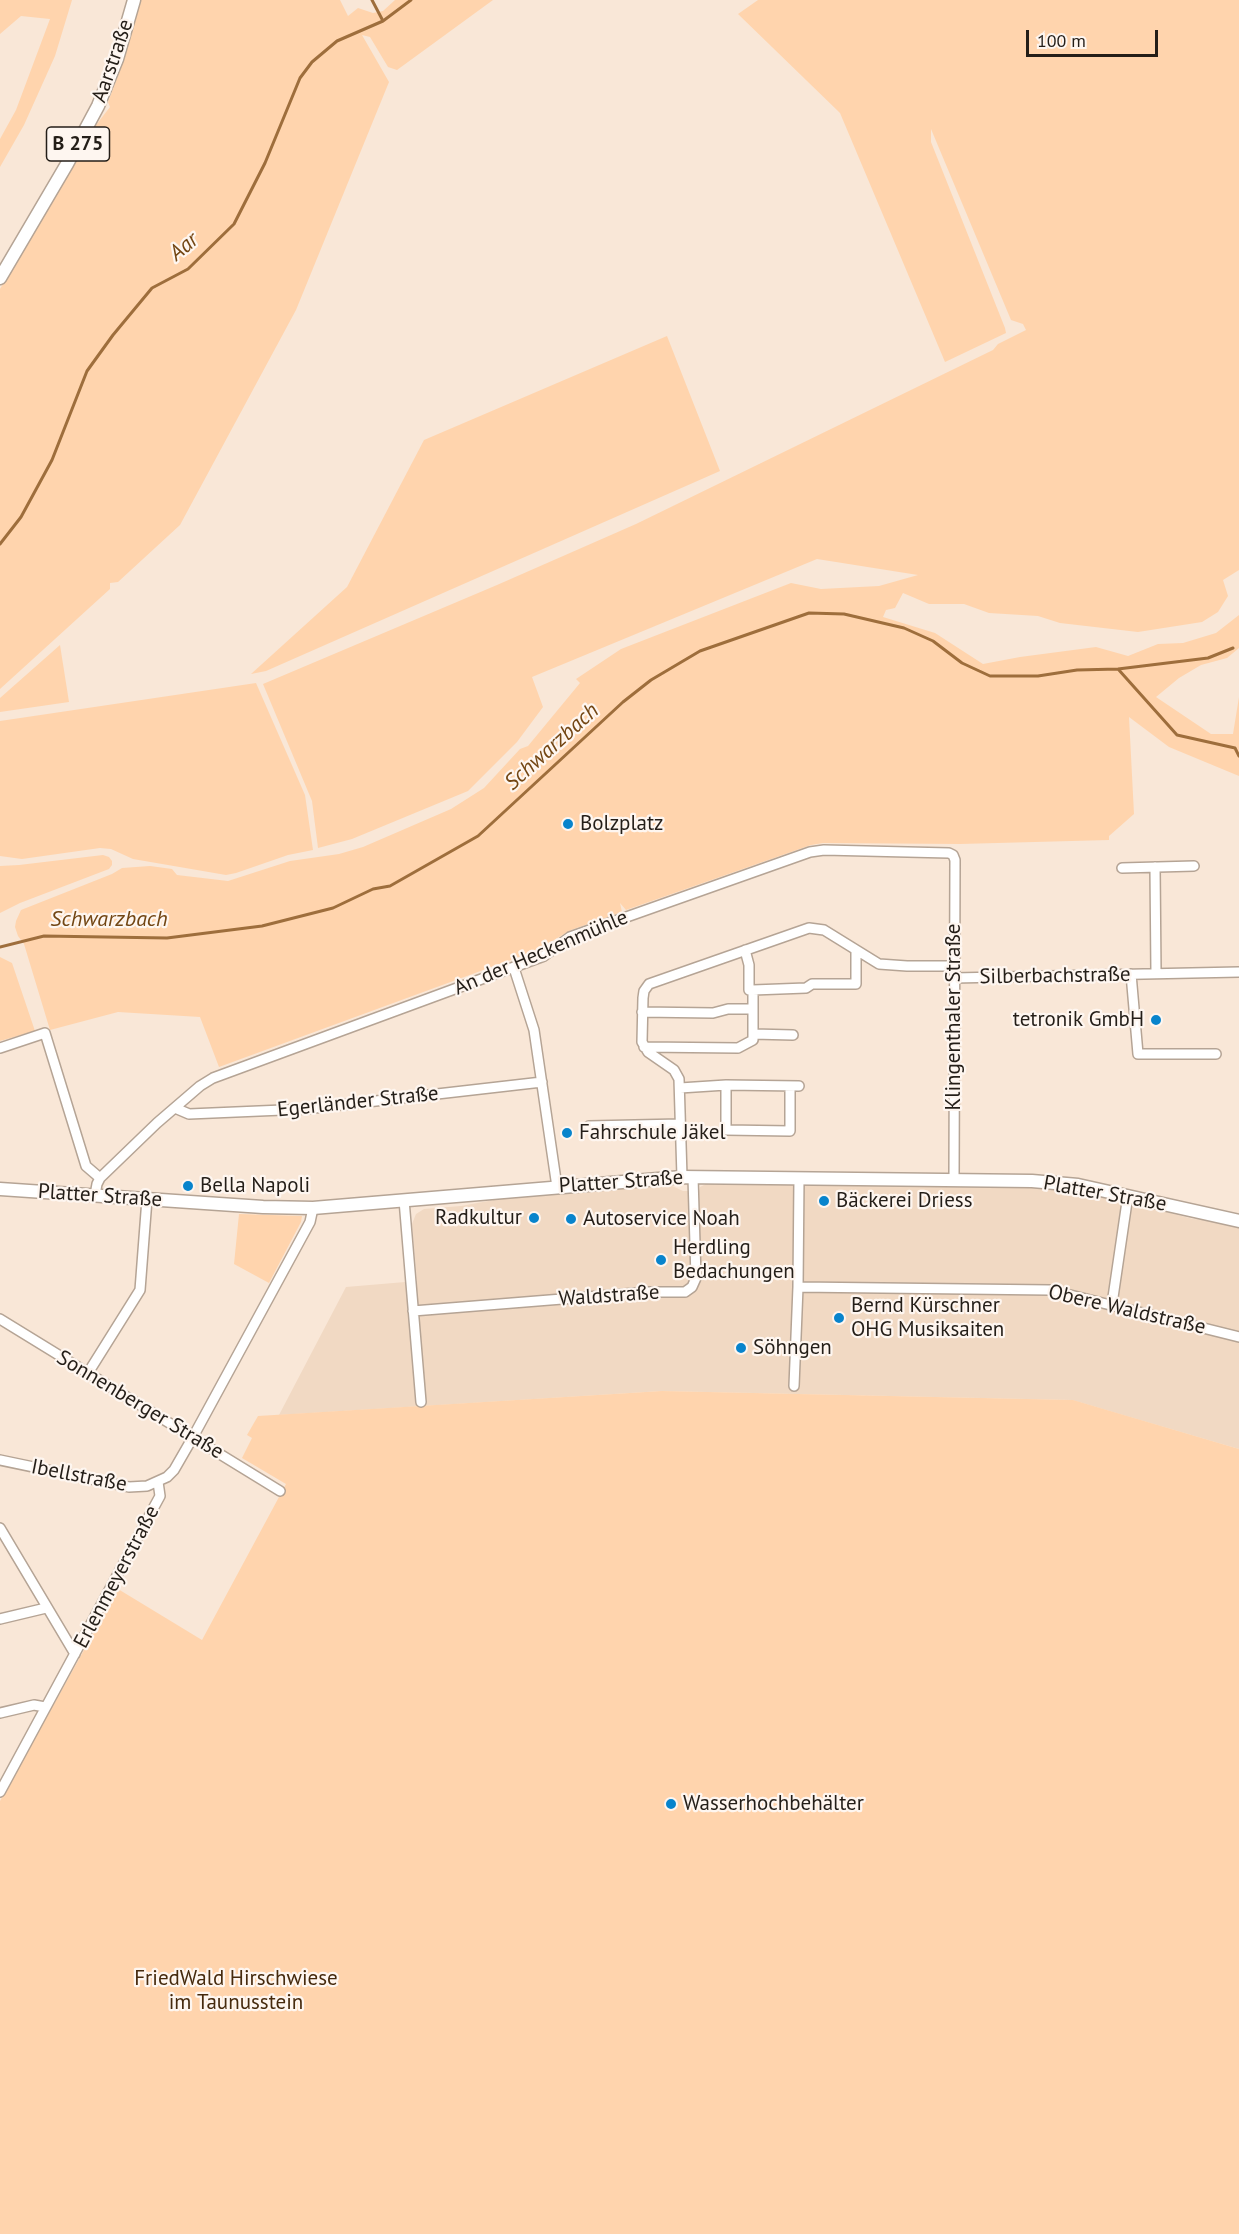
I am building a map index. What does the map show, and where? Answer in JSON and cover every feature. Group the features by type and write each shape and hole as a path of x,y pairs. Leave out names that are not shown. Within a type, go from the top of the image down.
{"main road":[{"name":"Aarstraße","path":"0,278 76,149 98,106 117,59 134,0"},
{"name":"Platter Straße","path":"0,1189 263,1207 313,1208 688,1177 954,1180 1056,1183 1128,1195 1239,1221"}],"street":[{"name":"An der Heckenmühle","path":"100,1178 175,1108 213,1078 544,957 570,937 810,852 824,850 949,853 953,855"},
{"name":"Klingenthaler Straße","path":"953,855 955,860 954,1180"},
{"path":"1122,868 1194,866"},
{"name":"Silberbachstraße","path":"1155,867 1156,973"},
{"path":"726,1085 726,1130 789,1131 795,1086 726,1085 680,1088 679,1079 674,1070 644,1047 642,1012 644,991 654,982 809,928 825,930 879,964 954,966"},
{"path":"744,950 748,965 749,990 753,990 806,988 812,984 856,984 856,950"},
{"path":"514,968 532,1020 557,1187"},
{"name":"Silberbachstraße","path":"954,978 1239,972"},
{"path":"1131,974 1138,1054 1216,1054"},
{"path":"644,1047 738,1048 753,1040 753,990"},
{"path":"642,1012 713,1013 728,1009 753,1009"},
{"path":"0,1048 45,1033 85,1163 90,1171 100,1178 95,1195"},
{"path":"753,1034 793,1035"},
{"name":"Egerländer Straße","path":"175,1108 189,1114 306,1110 542,1082"},
{"name":"Waldstraße","path":"413,1311 649,1292 685,1292 692,1287 696,1278 688,1177 680,1124 680,1088"},
{"path":"589,1125 680,1124"},
{"path":"794,1386 799,1178"},
{"path":"1112,1304 1128,1195"},
{"path":"88,1373 140,1290 147,1199"},
{"path":"404,1200 421,1402"},
{"name":"Erlenmeyerstraße","path":"0,1792 160,1496 158,1482 174,1470 193,1437 310,1222 313,1208"},
{"name":"Obere Waldstraße","path":"798,1287 1050,1290 1239,1338"},
{"name":"Sonnenberger Straße","path":"0,1319 280,1491"},
{"name":"Ibellstraße","path":"0,1460 129,1487 147,1486 158,1482"},
{"path":"0,1528 75,1654"},
{"path":"0,1619 46,1608"},
{"path":"0,1713 34,1705 45,1707"}],"shaded area":[{"path":"668,1184 683,1191 699,1191 700,1187 706,1184 1029,1187 1109,1197 1193,1219 1239,1226 1239,1449 1072,1400 662,1391 279,1415 346,1287 417,1281 412,1224 416,1214 424,1209 461,1206 510,1197"}],"green space":[{"path":"0,0 72,0 55,56 24,125 0,167 0,139 16,110 50,19 21,16 0,34"},
{"path":"141,0 340,0 348,16 358,8 373,13 383,11 395,0 493,0 397,70 388,67 370,37 362,35 389,82 296,310 180,525 118,582 110,583 110,589 0,689 0,289 96,125 110,107 108,102 121,68"},
{"path":"758,0 1239,0 1239,570 1223,580 1228,596 1218,612 1202,622 1138,632 1060,623 1038,616 989,613 964,604 929,604 903,593 895,608 886,610 883,617 935,633 983,664 1096,647 1128,656 1158,644 1183,643 1216,633 1239,615 1239,648 1227,658 1201,665 1179,678 1156,697 1211,734 1233,734 1239,697 1239,776 1169,747 1129,717 1134,814 1109,836 1109,840 811,845 626,910 620,903 622,912 571,930 535,951 219,1067 200,1017 118,1012 50,1030 24,944 15,927 21,910 122,868 150,866 172,869 177,875 228,881 290,861 339,854 363,847 451,809 484,788 520,749 528,746 580,683 576,679 621,649 791,583 821,589 879,586 918,575 817,559 532,677 543,707 517,742 468,791 352,839 318,848 312,801 263,684 636,524 993,350 998,344 1026,330 1023,324 1011,320 931,129 931,142 1006,333 945,362 840,113 738,14"},
{"path":"667,336 720,471 266,671 251,674 347,587 424,440"},
{"path":"60,645 69,702 0,712 0,698"},
{"path":"256,683 305,795 313,850 288,855 226,875 133,859 111,849 100,848 22,859 0,856 0,721"},
{"path":"103,855 112,861 109,869 0,913 0,866"},
{"path":"0,957 12,963 35,1031 0,1041"},
{"path":"239,1214 302,1216 269,1283 234,1264"},
{"name":"FriedWald Hirschwiese im Taunusstein","path":"662,1391 1073,1400 1239,1449 1239,2234 0,2234 0,1801 118,1589 202,1640 286,1484 242,1458 252,1438 247,1435 258,1416"}],"waterway":[{"path":"372,0 383,21"},
{"name":"Aar","path":"0,544 21,517 52,460 87,371 113,335 152,288 188,269 234,224 265,163 300,78 312,62 337,41 383,21 411,0"},
{"name":"Schwarzbach","path":"0,947 44,936 167,938 262,926 333,908 373,889 390,886 478,836 623,702 651,680 700,651 809,613 844,614 904,628 933,641 962,663 990,676 1038,676 1077,670 1118,669 1208,658 1233,648"},
{"name":"Schwarzbach","path":"1118,669 1177,735 1235,748 1239,756"}],"place":[{"name":"Bolzplatz","path":"568,824"},
{"name":"tetronik GmbH","path":"1156,1020"},
{"name":"Fahrschule Jäkel","path":"567,1133"},
{"name":"Bella Napoli","path":"188,1186"},
{"name":"Bäckerei Driess","path":"824,1201"},
{"name":"Radkultur","path":"534,1218"},
{"name":"Autoservice Noah","path":"571,1219"},
{"name":"Herdling Bedachungen","path":"661,1260"},
{"name":"Bernd Kürschner OHG Musiksaiten","path":"839,1318"},
{"name":"Söhngen","path":"741,1348"},
{"name":"Wasserhochbehälter","path":"671,1804"}]}
